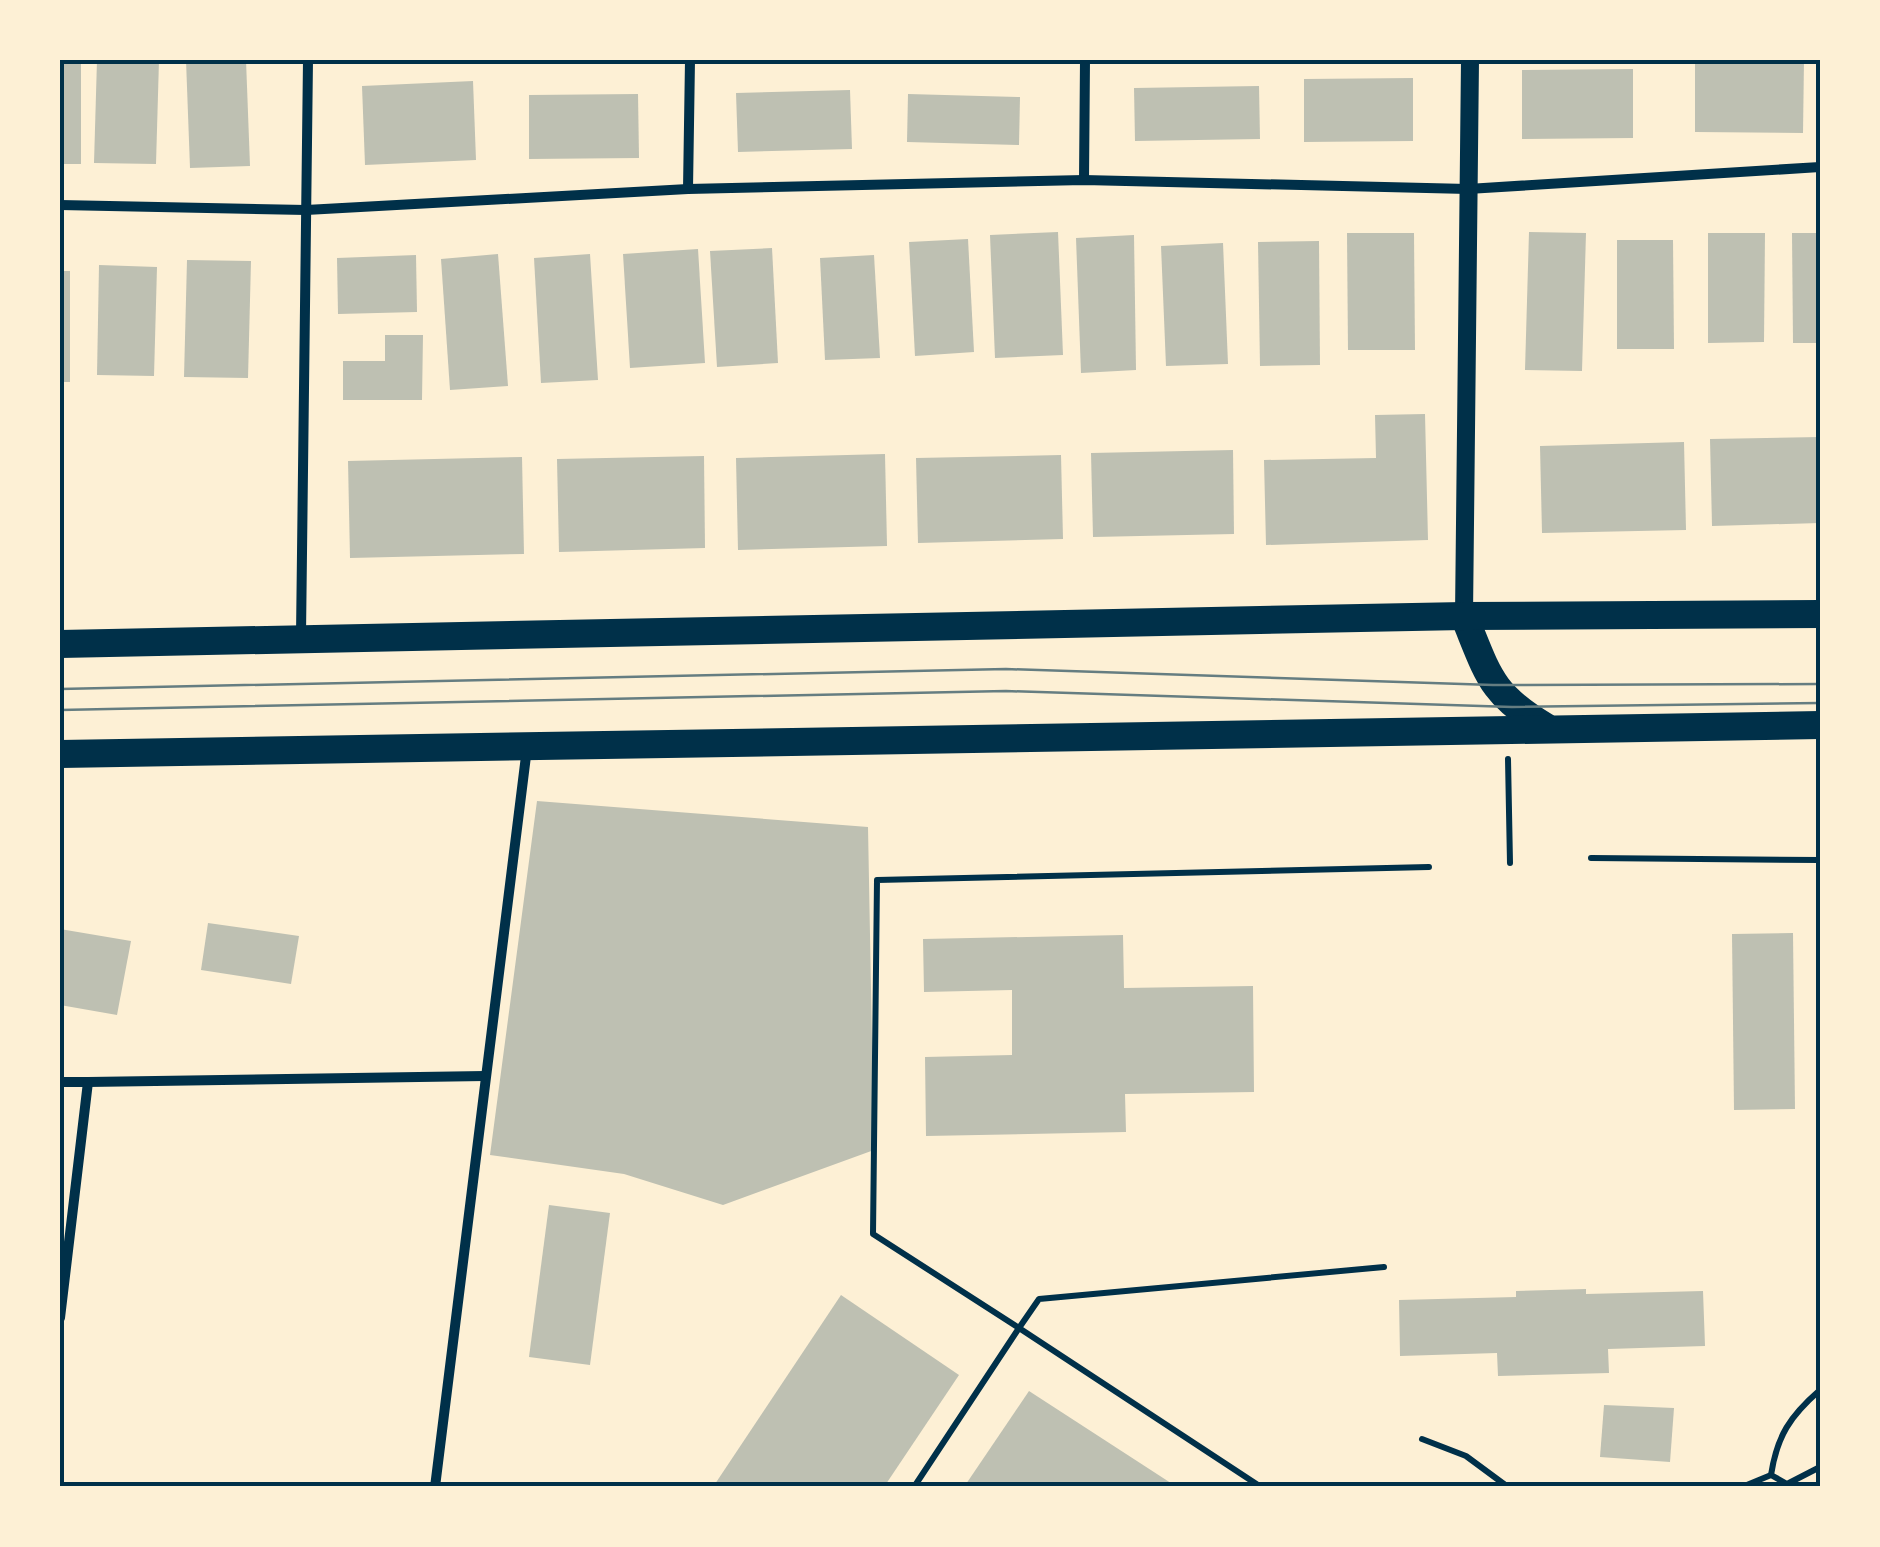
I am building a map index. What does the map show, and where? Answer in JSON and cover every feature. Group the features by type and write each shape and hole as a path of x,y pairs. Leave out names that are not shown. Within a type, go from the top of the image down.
{"highway":[{"path":"60,644 1464,616 1820,614"},
{"path":"1464,616 1493,685 1512,707 1546,727"},
{"path":"60,754 1546,727 1820,726"}],"street":[{"path":"301,641 308,60"},
{"path":"688,188 690,60"},
{"path":"1084,180 1085,60"},
{"path":"1464,616 1470,60"},
{"path":"60,205 306,210 688,188 1084,180 1468,189 1820,166"},
{"path":"435,1487 527,748"},
{"path":"60,1082 485,1076"},
{"path":"60,1318 88,1082"}],"path":[{"path":"1506,728 1510,863"},
{"path":"1591,858 1820,860"},
{"path":"1260,1487 873,1234 877,880 1429,868"},
{"path":"914,1487 1039,1300 1384,1267"},
{"path":"1771,1476 1776,1444 1790,1416 1820,1390"},
{"path":"1422,1439 1466,1456 1508,1487"},
{"path":"1771,1476 1787,1486 1820,1467"},
{"path":"1742,1487 1771,1476"}],"building":[{"path":"60,60 81,60 81,164 60,164"},
{"path":"97,60 159,60 156,164 94,163"},
{"path":"186,60 246,60 250,166 190,168"},
{"path":"1695,60 1804,60 1803,133 1695,132"},
{"path":"1633,69 1633,138 1522,139 1522,70"},
{"path":"1413,78 1413,141 1304,142 1304,79"},
{"path":"473,81 476,160 365,165 362,86"},
{"path":"1259,86 1260,139 1135,141 1134,88"},
{"path":"850,90 852,149 738,152 736,93"},
{"path":"638,94 639,158 529,159 529,95"},
{"path":"908,94 1020,97 1019,145 907,142"},
{"path":"1058,232 1063,355 995,358 990,235"},
{"path":"1529,232 1586,233 1582,371 1525,370"},
{"path":"1347,233 1414,233 1415,350 1348,350"},
{"path":"1708,233 1765,233 1764,342 1708,343"},
{"path":"1792,233 1820,233 1820,343 1793,343"},
{"path":"1134,235 1136,370 1081,373 1076,238"},
{"path":"968,239 974,352 915,356 909,242"},
{"path":"1617,240 1673,240 1674,349 1617,349"},
{"path":"1319,241 1320,365 1260,366 1258,242"},
{"path":"1223,243 1228,364 1166,366 1161,246"},
{"path":"772,248 778,363 717,367 710,251"},
{"path":"698,249 705,363 630,368 623,254"},
{"path":"498,254 508,386 450,390 441,259"},
{"path":"590,254 598,380 541,383 534,258"},
{"path":"416,255 417,312 338,314 337,258"},
{"path":"874,255 880,358 825,360 820,258"},
{"path":"187,260 251,261 248,378 184,377"},
{"path":"99,265 157,267 154,376 97,375"},
{"path":"60,271 70,271 70,382 60,382"},
{"path":"385,335 423,335 422,400 343,400 343,361 385,361"},
{"path":"1425,414 1428,540 1266,545 1264,460 1376,458 1375,415"},
{"path":"1820,437 1820,523 1712,526 1710,439"},
{"path":"1684,442 1686,530 1542,533 1540,446"},
{"path":"1233,450 1234,534 1093,537 1091,453"},
{"path":"885,454 887,546 738,550 736,458"},
{"path":"1061,455 1063,539 918,543 916,458"},
{"path":"704,456 705,548 559,552 557,459"},
{"path":"522,457 524,554 350,558 348,461"},
{"path":"537,801 868,827 874,1150 723,1205 624,1174 490,1155"},
{"path":"208,923 299,936 291,984 201,970"},
{"path":"60,929 131,941 117,1015 60,1005"},
{"path":"1793,933 1795,1109 1734,1110 1732,934"},
{"path":"1123,935 1124,988 1253,986 1254,1092 1125,1094 1126,1132 926,1136 925,1057 1012,1055 1012,990 924,992 923,939"},
{"path":"549,1205 610,1213 590,1365 529,1357"},
{"path":"1586,1289 1586,1294 1703,1291 1705,1346 1608,1349 1609,1373 1498,1376 1497,1353 1400,1356 1399,1300 1516,1297 1516,1291"},
{"path":"841,1295 959,1375 884,1487 713,1487"},
{"path":"1029,1391 1177,1487 964,1487"},
{"path":"1604,1405 1674,1408 1670,1462 1600,1457"}],"tram line":[{"path":"60,689 1006,669 1493,685 1820,684"},
{"path":"60,710 1006,691 1512,707 1820,703"}]}
